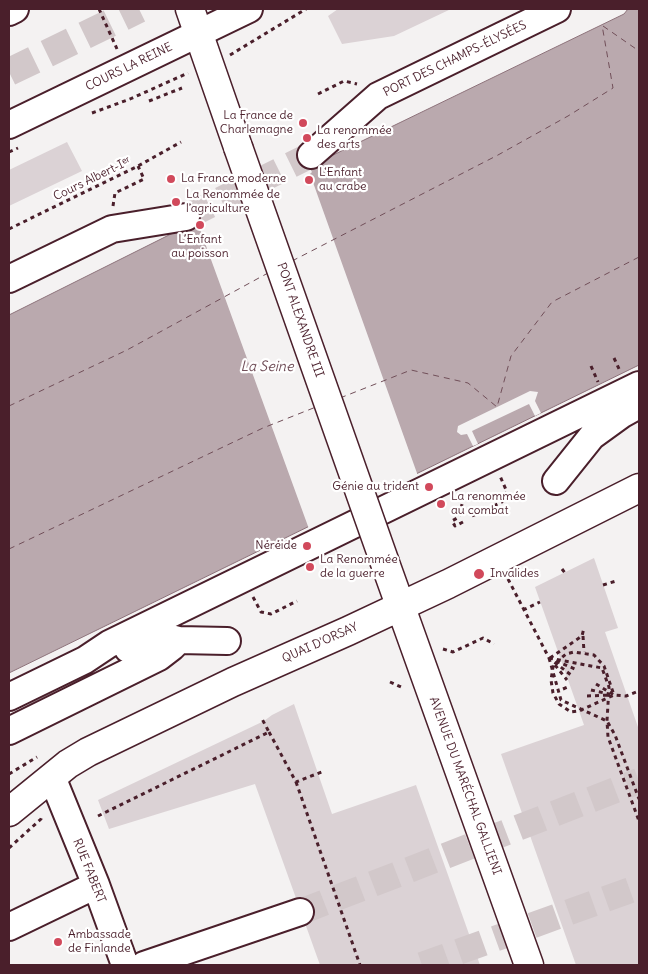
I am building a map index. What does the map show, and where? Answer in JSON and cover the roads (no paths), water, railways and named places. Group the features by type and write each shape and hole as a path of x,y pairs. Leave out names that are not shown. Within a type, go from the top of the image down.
{"main road":[{"name":"PONT ALEXANDRE III","path":"190,9 401,606"},
{"name":"QUAI D'ORSAY","path":"9,812 68,764 105,744 241,678 401,606 639,488"},
{"name":"AVENUE DU MARÉCHAL GALLIENI","path":"401,606 529,965"}],"street":[{"path":"9,12 15,9"},
{"name":"COURS LA REINE","path":"9,125 249,9"},
{"name":"PORT DES CHAMPS-ÉLYSÉES","path":"311,155 378,96 557,9"},
{"path":"9,279 112,229 186,216"},
{"path":"9,698 84,660 108,644 631,380"},
{"path":"556,481 592,436 621,414 639,405"},
{"path":"84,660 115,655 155,639 227,641"},
{"path":"9,731 159,657 178,640"},
{"name":"RUE FABERT","path":"52,777 96,885 124,965"},
{"path":"9,927 96,885"},
{"path":"144,965 300,912"}],"water":[{"name":"La Seine","path":"628,9 639,9 639,365 9,673 9,315 197,221 624,14"}],"tunnel":[{"path":"9,72 139,9"},
{"path":"186,217 311,155"},
{"path":"300,912 639,781"},
{"path":"422,965 639,887"}],"place":[{"name":"La France de Charlemagne","path":"303,123"},
{"name":"La renommée des arts","path":"307,138"},
{"name":"La France moderne","path":"171,179"},
{"name":"L'Enfant au crabe","path":"309,180"},
{"name":"La Renommée de l'agriculture","path":"176,202"},
{"name":"L’Enfant au poisson","path":"200,225"},
{"name":"Génie au trident","path":"429,487"},
{"name":"La renommée au combat","path":"441,504"},
{"name":"Néréide","path":"307,546"},
{"name":"La Renommée de la guerre","path":"310,567"},
{"name":"Invalides","path":"479,574"},
{"name":"Ambassade de Finlande","path":"58,942"}]}
